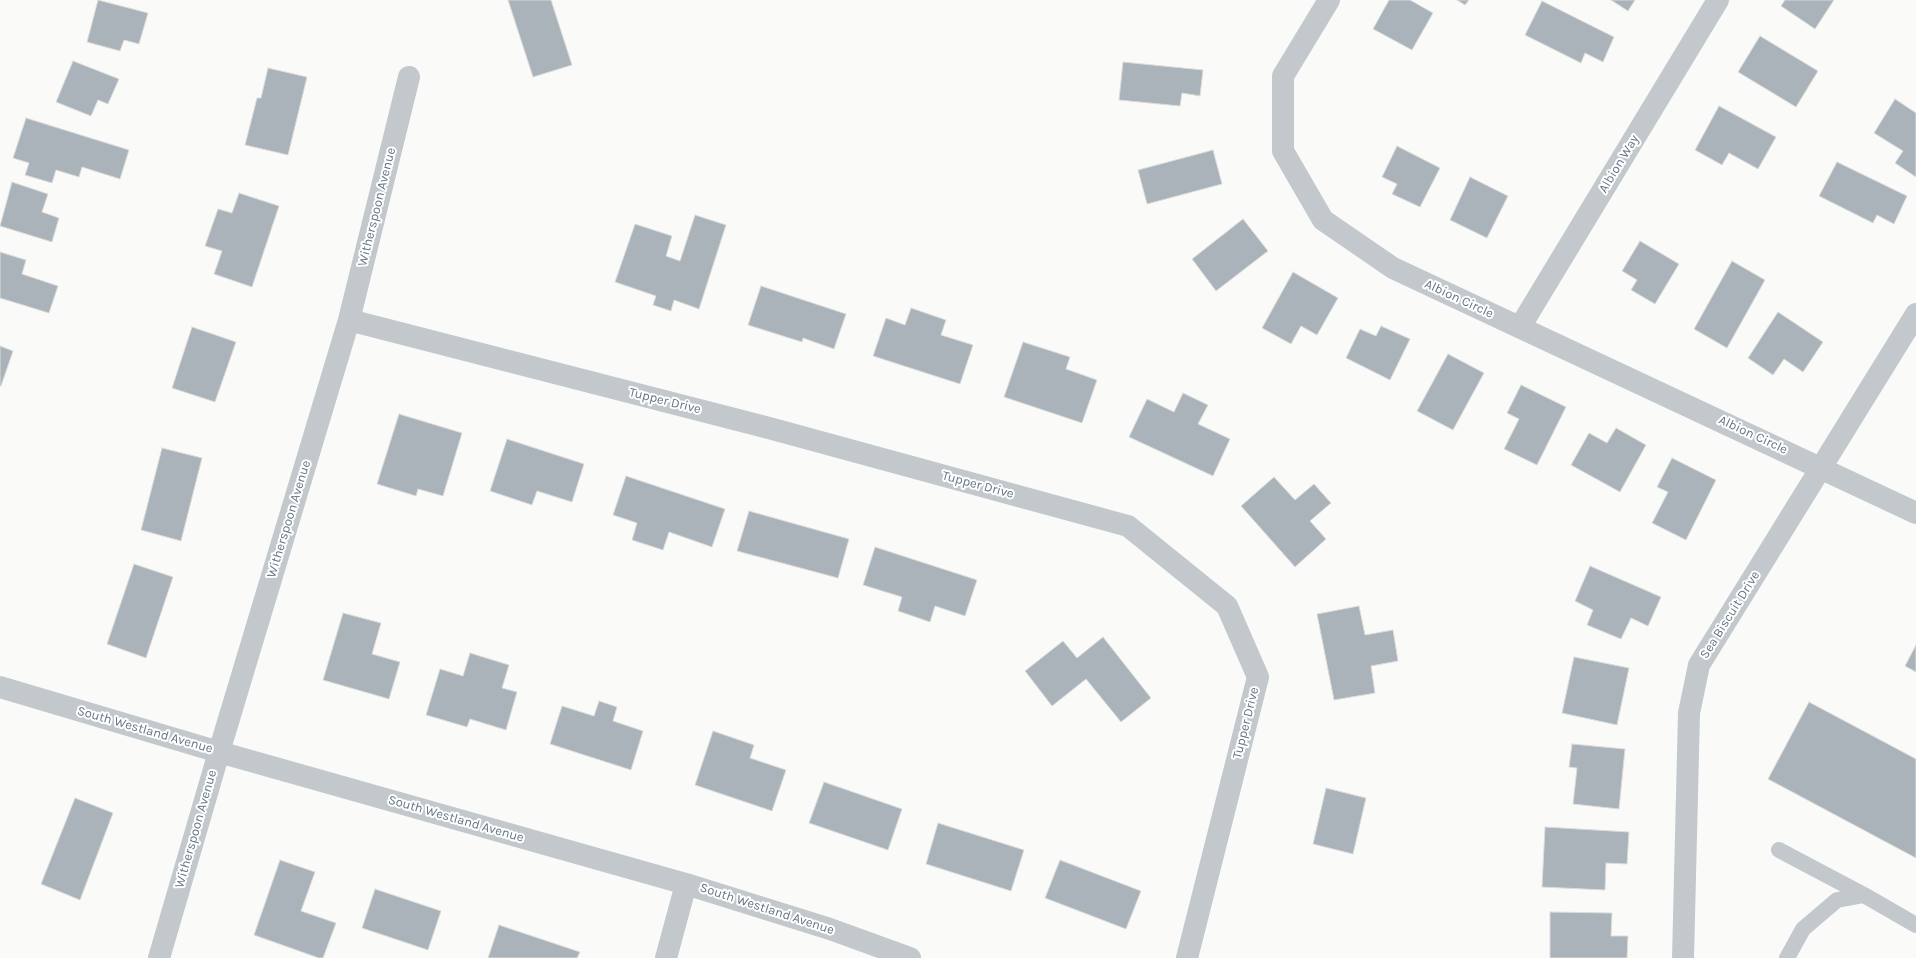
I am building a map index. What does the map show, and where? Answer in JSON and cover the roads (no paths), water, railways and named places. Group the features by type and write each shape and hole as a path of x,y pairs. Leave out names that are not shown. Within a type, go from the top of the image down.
{"street":[{"name":"Albion Circle","path":"1329,0 1283,76 1283,151 1323,220 1393,268 1916,513"},
{"name":"Albion Way","path":"1520,327 1718,0"},
{"name":"Witherspoon Avenue","path":"159,958 219,752 349,320 409,77"},
{"name":"Sea Biscuit Drive","path":"1683,958 1689,713 1699,665 1916,314"},
{"name":"Tupper Drive","path":"349,320 777,430 1128,526 1227,606 1258,677 1187,958"},
{"name":"South Westland Avenue","path":"0,687 219,752 686,884 830,929 910,958"},
{"path":"666,958 686,884"}],"lane":[{"path":"1779,850 1864,894 1916,925"},
{"path":"1787,958 1803,929 1837,900 1864,894"}]}
